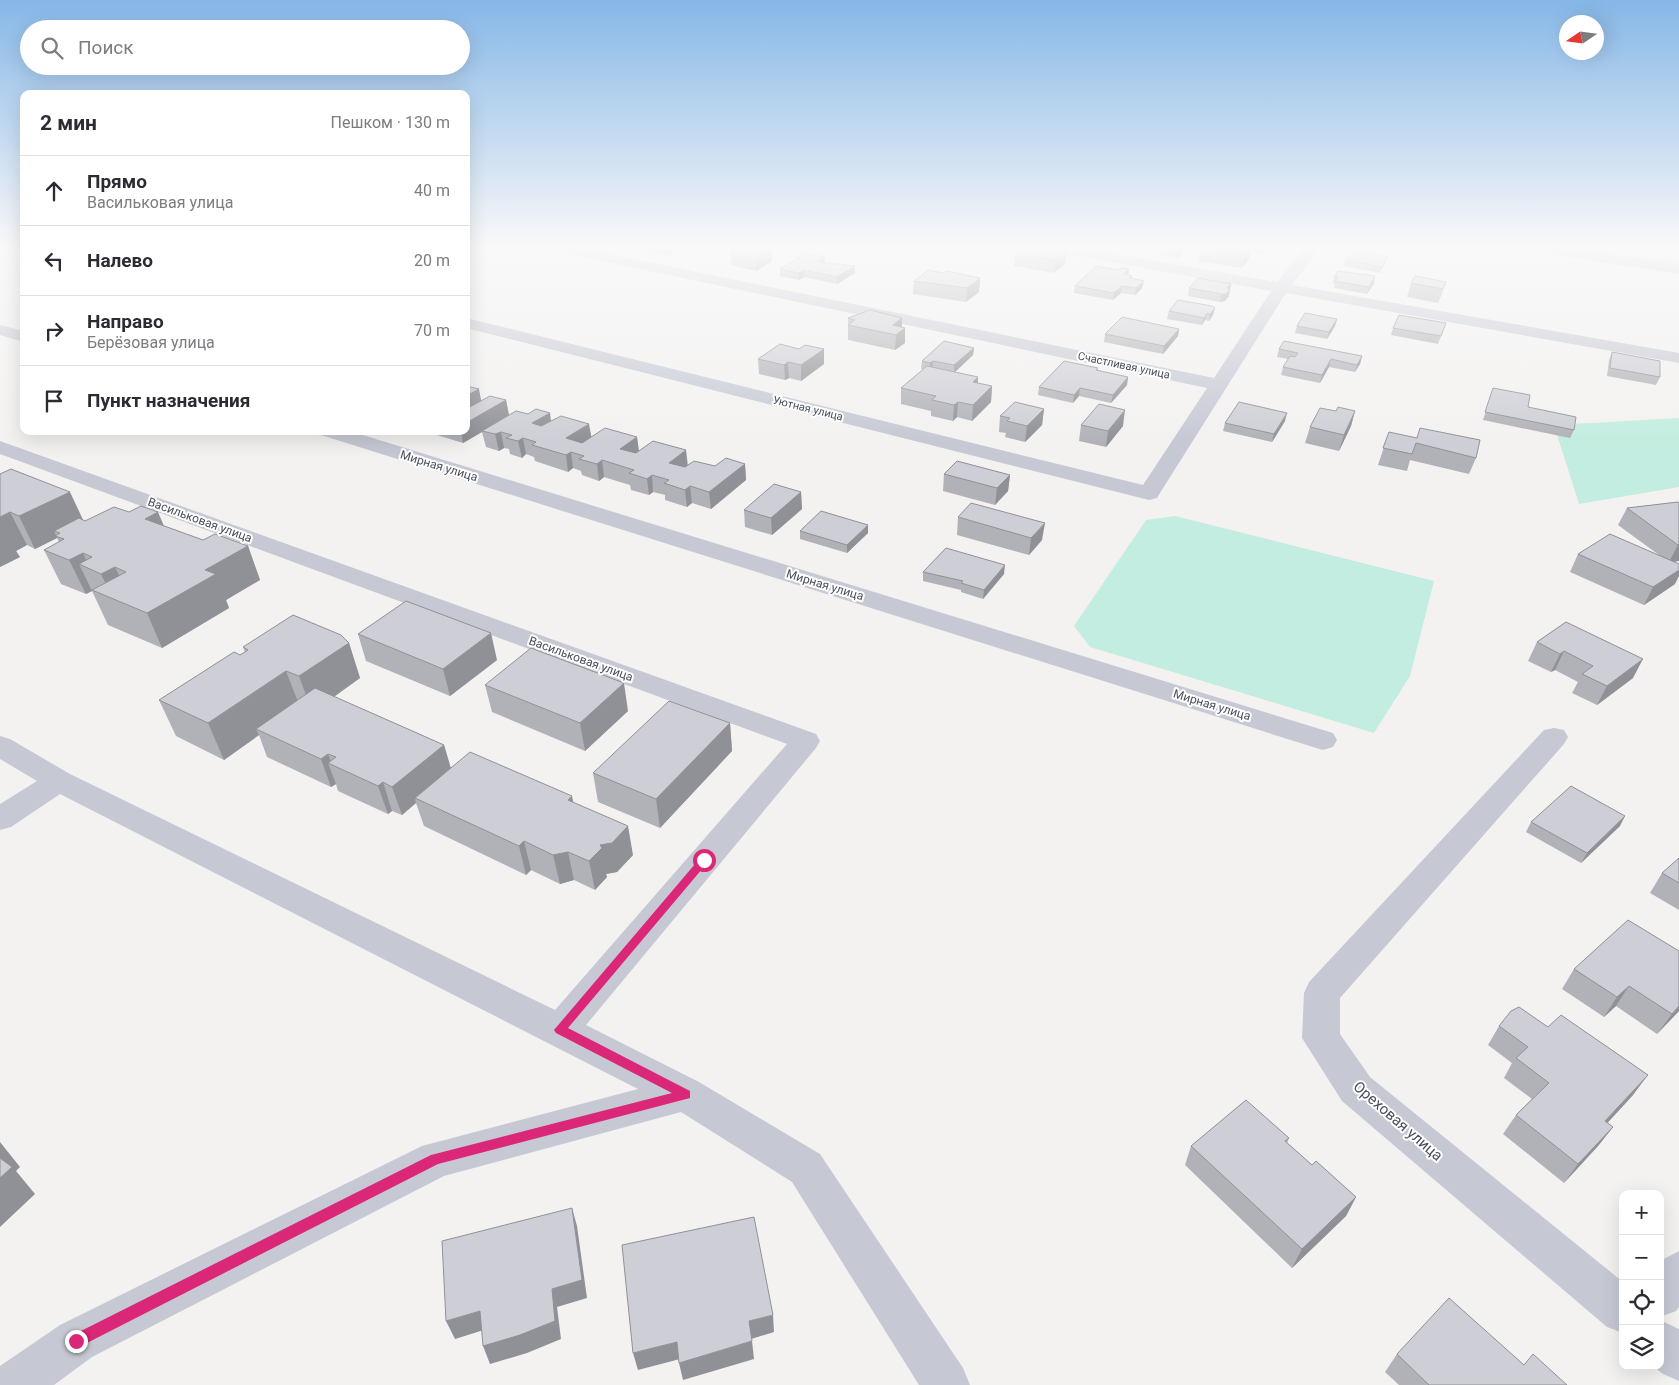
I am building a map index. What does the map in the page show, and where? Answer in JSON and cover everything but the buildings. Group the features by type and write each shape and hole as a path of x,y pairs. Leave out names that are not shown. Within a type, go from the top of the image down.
{"street":[{"name":"Счастливая улица","path":"870,313 1218,385"},
{"path":"1218,385 1265,313"},
{"path":"1425,313 1679,358"},
{"name":"Уютная улица","path":"470,324 1149,492 1218,385"},
{"path":"0,330 20,336"},
{"name":"Мирная улица","path":"341,435 1323,740"},
{"name":"Васильковая улица","path":"0,447 806,742 560,1030"},
{"path":"41,482 66,471"},
{"name":"Ореховая улица","path":"1554,737 1322,993 1321,1038 1356,1089 1619,1308"},
{"path":"0,746 58,781 686,1094 806,1168 946,1385"},
{"path":"0,819 58,781"},
{"path":"14,1385 76,1341 436,1159 686,1094"},
{"path":"1664,1290 1679,1272"},
{"path":"1664,1346 1679,1358"}],"green space":[{"path":"1679,418 1679,487 1579,504 1554,425"},
{"path":"1175,516 1434,581 1410,676 1374,733 1090,647 1074,626 1146,520"}],"route":[{"path":"76,1341 436,1159 686,1094 560,1030 704,860"}]}
